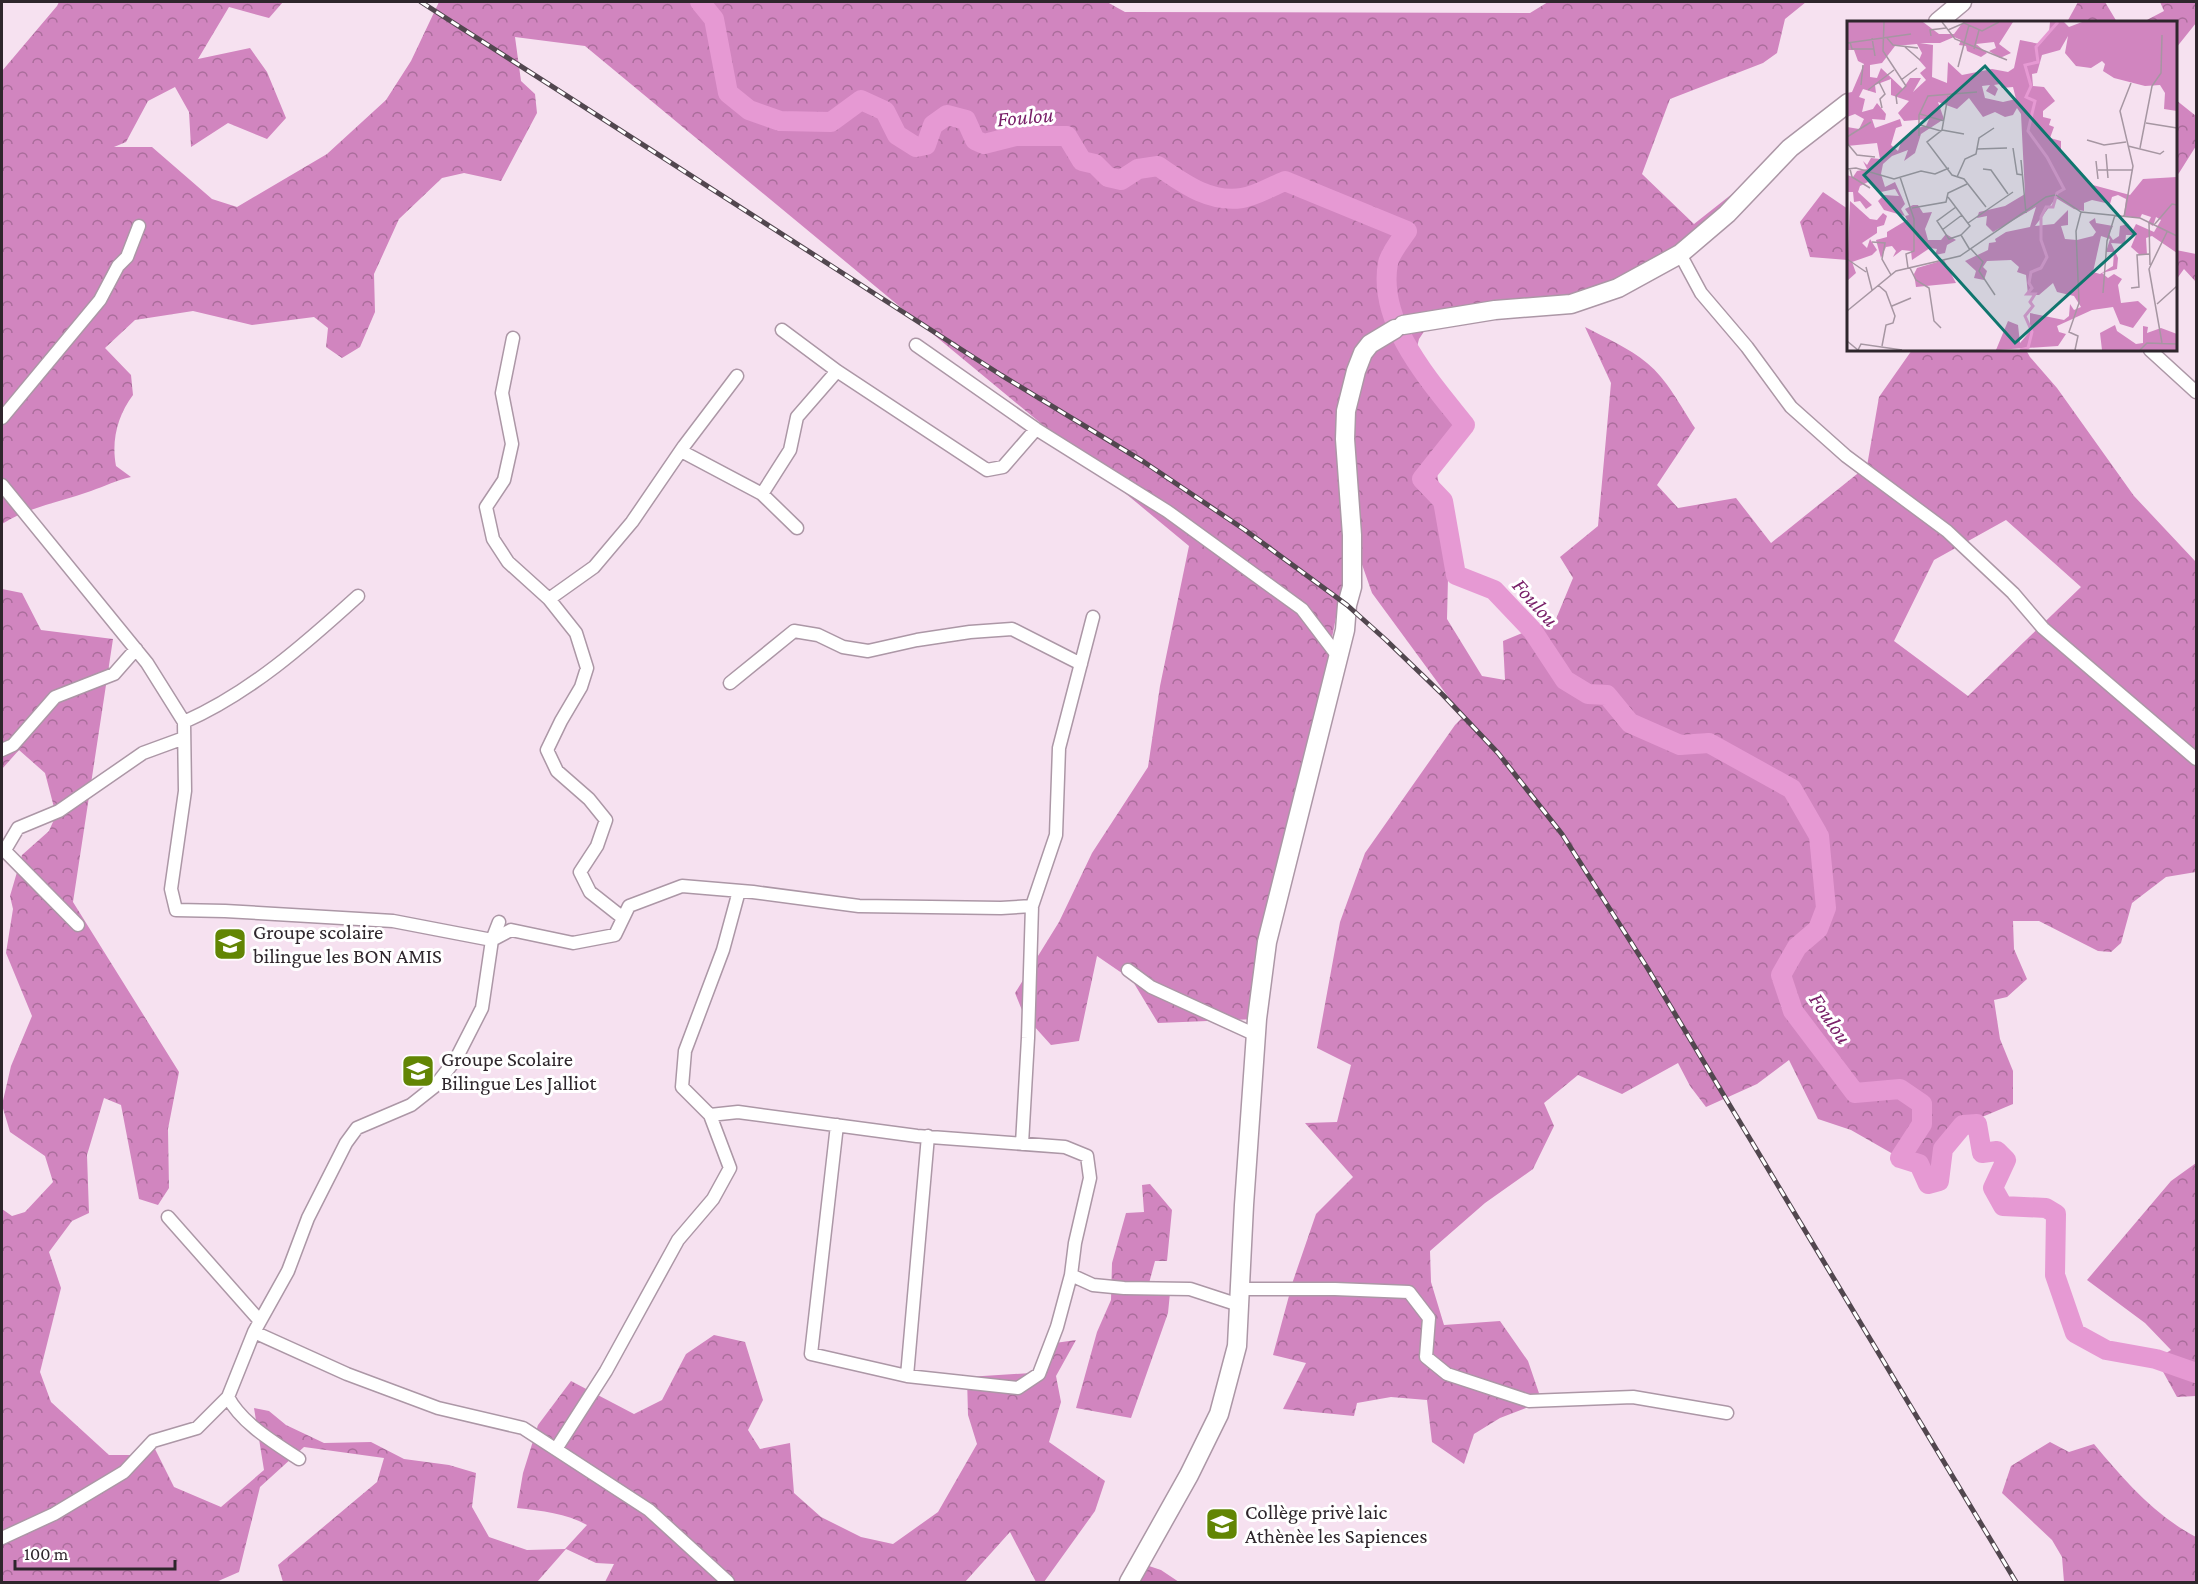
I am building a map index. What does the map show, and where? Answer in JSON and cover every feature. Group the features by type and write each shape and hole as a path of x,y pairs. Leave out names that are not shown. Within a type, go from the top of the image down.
{"street":[{"path":"1939,21 1962,2"},
{"path":"1129,1582 1189,1475 1219,1414 1237,1346 1256,1035 1267,942 1345,630 1347,605 1352,587 1352,535 1345,439 1346,411 1362,353 1370,344 1399,327 1495,310 1571,304 1618,288 1680,254 1727,214 1790,148 1847,104"},
{"path":"2,418 100,300 118,266 127,257 139,226"},
{"path":"1680,254 1701,293 1746,347 1791,407 1846,456 1947,531 2013,593 2043,628 2196,759"},
{"path":"782,330 837,371 987,470 1003,466 1036,429"},
{"path":"513,338 502,393 512,444 504,480 486,507 493,539 508,562 549,599 576,633 587,668 581,687 547,750 557,771 589,799 606,820 597,846 580,872 590,892 623,918"},
{"path":"916,345 1036,429 1167,510 1302,609 1337,655"},
{"path":"2151,351 2196,392"},
{"path":"762,494 790,450 797,417 837,371"},
{"path":"549,599 594,567 632,522 737,375"},
{"path":"681,451 762,494 797,528"},
{"path":"2,485 147,663 184,722 185,791 171,888 176,910 225,910 393,921 492,940 511,930 573,943 615,935 629,906 682,886 859,906 1001,908 1032,906"},
{"path":"184,722 210,710 255,681 315,635 358,597"},
{"path":"1023,1144 1032,906 1056,835 1059,748 1093,617"},
{"path":"730,683 794,631 818,635 843,647 868,651 917,640 970,632 1012,629 1081,664"},
{"path":"2,750 13,745 55,697 114,674 136,649"},
{"path":"78,925 3,849 18,828 59,811 143,753 184,738"},
{"path":"556,1449 606,1371 678,1240 713,1199 730,1168 710,1115 681,1087 685,1050 723,950 739,891"},
{"path":"2,1538 54,1515 124,1472 153,1441 197,1428 228,1397 257,1327 288,1271 308,1218 346,1143 357,1128 411,1105 435,1086 456,1059 482,1008 492,940 499,922"},
{"path":"1128,970 1152,987 1256,1035"},
{"path":"710,1115 738,1112 928,1136 1065,1147 1088,1156 1090,1178 1075,1242 1071,1275 1057,1327 1039,1374 1018,1388 907,1376 811,1354 837,1125"},
{"path":"907,1376 928,1136"},
{"path":"168,1217 257,1327 347,1374 438,1408 523,1428 649,1510 728,1582"},
{"path":"1071,1275 1093,1285 1190,1290 1239,1297 1335,1289 1409,1292 1429,1318 1426,1357 1447,1374 1529,1401 1633,1397 1727,1413"},
{"path":"228,1397 259,1432 299,1459"}],"green space":[{"path":"59,2 283,2 269,18 229,7 198,59 250,48 267,72 286,118 267,139 228,123 191,147 189,112 175,87 148,101 126,142 114,147 152,147 212,199 237,207 327,154 386,100 411,61 439,2 1107,2 1125,12 1530,13 1548,2 1806,2 1785,19 1777,53 1763,63 1670,99 1642,174 1694,224 1790,148 1727,214 1618,288 1431,321 1419,339 1414,359 1465,425 1455,447 1437,474 1456,575 1448,578 1447,619 1482,676 1505,680 1503,641 1556,619 1573,578 1560,557 1598,526 1611,383 1585,327 1647,363 1667,385 1695,428 1657,485 1678,508 1736,498 1771,543 1867,466 1879,397 1911,351 2027,351 2057,388 2134,496 2196,562 2196,872 2166,877 2132,903 2121,943 2111,952 2098,951 2039,921 2013,921 2014,949 2027,979 2007,997 1994,1000 2000,1039 2013,1071 2013,1104 1963,1125 1943,1149 1939,1181 1928,1184 1919,1164 1900,1158 1851,1130 1818,1119 1789,1060 1757,1084 1706,1107 1690,1086 1678,1063 1622,1094 1578,1075 1544,1103 1554,1126 1533,1169 1485,1203 1430,1251 1431,1282 1444,1325 1500,1321 1528,1361 1542,1402 1500,1418 1474,1434 1464,1464 1432,1442 1427,1400 1391,1397 1357,1403 1354,1416 1283,1409 1306,1363 1273,1355 1293,1281 1316,1214 1353,1177 1305,1123 1337,1122 1351,1065 1317,1048 1340,922 1365,853 1455,725 1463,717 1372,593 1352,536 1257,1019 1158,1023 1132,980 1097,956 1079,1041 1051,1045 1024,1015 1015,993 1059,922 1092,853 1148,767 1160,686 1189,546 585,46 515,37 521,81 535,94 537,113 501,181 464,173 442,178 399,219 374,274 375,312 360,347 342,358 326,347 328,328 314,317 252,325 193,311 135,320 105,348 131,375 133,395 120,419 114,447 116,466 131,477 34,509 2,524 2,71","holes":["2006,520 2081,587 1968,696 1894,641 1934,560"]},
{"path":"2078,2 2105,2 2116,21 2068,21"},
{"path":"2160,2 2196,2 2196,23 2177,47 2177,21 2145,21 2164,11"},
{"path":"2177,101 2196,116 2196,146 2177,175"},
{"path":"1823,192 1847,208 1847,260 1810,257 1800,222"},
{"path":"2177,250 2196,254 2196,282 2184,269 2177,279"},
{"path":"2,589 22,593 41,630 113,639 73,902 179,1072 168,1129 169,1188 158,1205 139,1199 121,1105 104,1098 87,1155 89,1213 72,1221 49,1252 61,1288 40,1372 51,1402 109,1455 133,1455 155,1449 174,1487 221,1507 264,1470 254,1408 269,1411 286,1425 324,1443 371,1442 404,1459 449,1465 476,1473 472,1507 489,1537 527,1550 565,1549 587,1525 562,1515 517,1508 523,1473 538,1425 571,1381 634,1414 662,1400 686,1354 714,1335 745,1342 763,1400 748,1430 760,1449 790,1443 794,1493 821,1517 861,1537 893,1544 938,1512 977,1444 968,1415 967,1377 1031,1373 1048,1344 1076,1340 1056,1376 1061,1402 1049,1442 1105,1481 1095,1511 1044,1582 1036,1582 1010,1532 965,1582 605,1582 614,1564 596,1563 566,1549 537,1582 283,1582 278,1565 377,1482 384,1458 304,1447 260,1487 239,1572 216,1582 2,1582 2,1209 12,1216 25,1212 53,1182 45,1156 10,1132 2,1105 11,1066 32,1016 6,953 13,909 10,896 22,855 49,831 56,815 45,773 19,750 2,769"},
{"path":"2196,1163 2196,1396 2177,1397 2156,1359 2171,1350 2145,1323 2087,1280 2171,1181"},
{"path":"1150,1184 1172,1210 1167,1261 1155,1261 1148,1287 1170,1293 1168,1313 1131,1418 1076,1408 1097,1332 1111,1300 1112,1263 1126,1213 1144,1212 1142,1185"},
{"path":"2050,1442 2069,1452 2094,1444 2128,1483 2153,1507 2196,1537 2196,1582 2064,1582 2062,1557 2052,1540 2002,1493 2011,1466"},
{"path":"1140,1563 1161,1570 1179,1582 1129,1582"}],"waterway":[{"name":"Foulou","path":"700,2 714,19 728,93 749,110 780,121 831,122 861,100 885,111 897,135 916,147 926,145 933,125 947,115 966,120 975,140 984,144 1016,136 1067,136 1082,161 1095,164 1108,177 1121,180 1138,169 1158,166 1197,190 1218,198 1230,199 1253,195 1285,181 1407,231 1393,251 1388,263 1387,285 1390,307 1409,350 1465,425 1422,479 1443,501 1456,575 1494,590 1532,630 1565,680 1588,694 1607,695 1630,723 1680,745 1709,743 1792,789 1819,836 1826,908 1818,929 1797,947 1781,975 1793,1011 1855,1093 1900,1089 1922,1104 1922,1124 1900,1158 1919,1164 1928,1184 1939,1181 1943,1149 1963,1125 1977,1124 1982,1153 1997,1151 2006,1160 1993,1188 2003,1206 2046,1208 2056,1214 2055,1275 2075,1333 2106,1350 2156,1359 2196,1373"}],"railway":[{"path":"421,2 1001,375 1144,462 1245,530 1347,605 1443,695 1498,753 1562,834 1648,969 2016,1582"}],"place":[{"name":"Groupe scolaire bilingue les BON AMIS","path":"230,944"},
{"name":"Groupe Scolaire Bilingue Les Jalliot","path":"418,1071"},
{"name":"Collège privè laic Athènèe les Sapiences","path":"1222,1524"}]}
